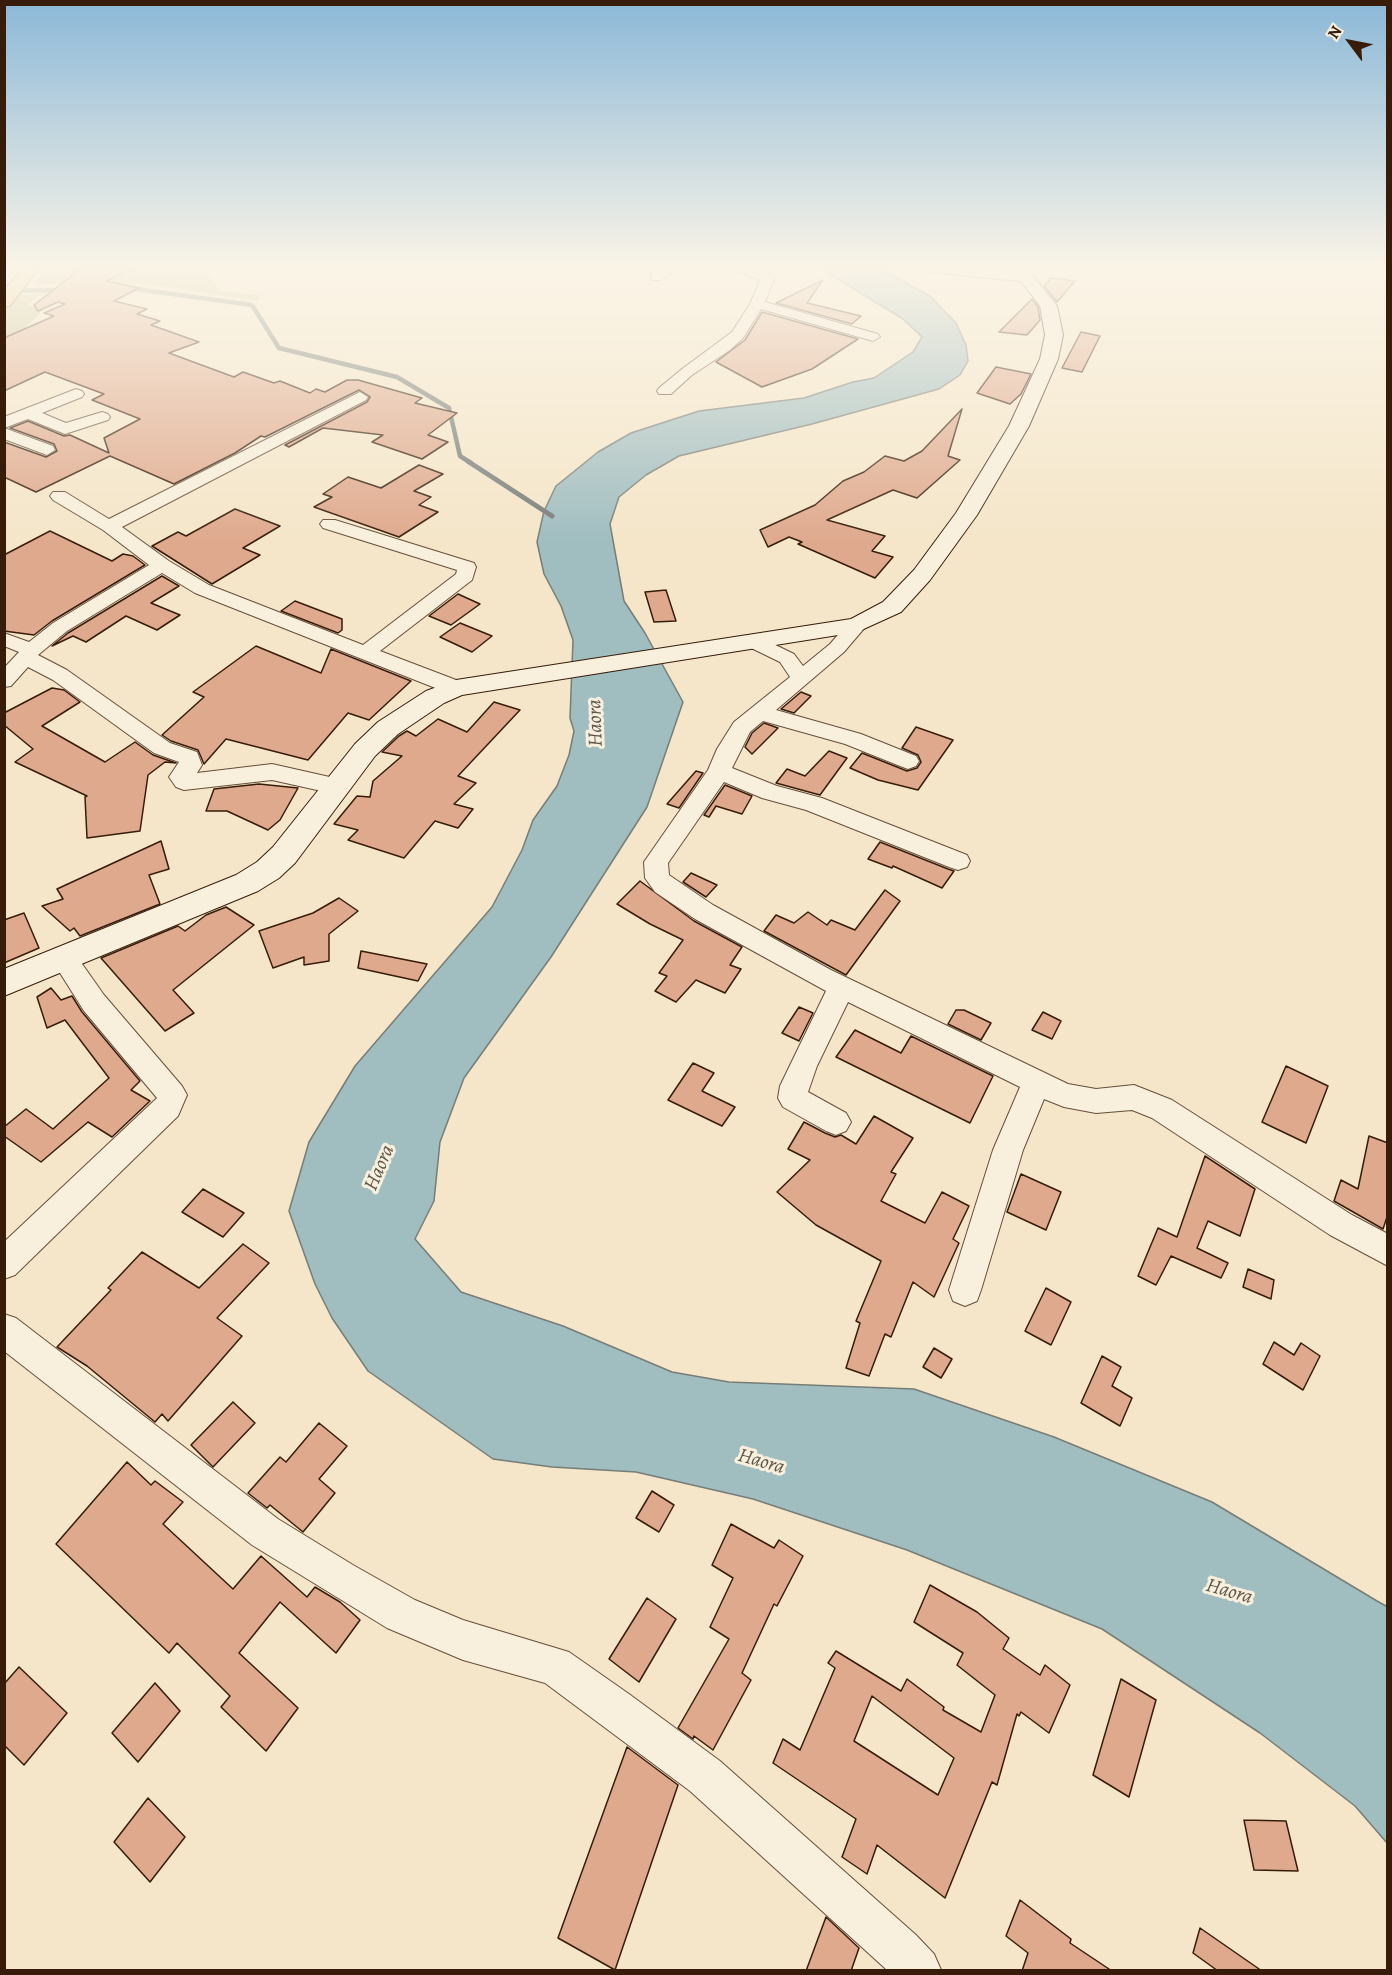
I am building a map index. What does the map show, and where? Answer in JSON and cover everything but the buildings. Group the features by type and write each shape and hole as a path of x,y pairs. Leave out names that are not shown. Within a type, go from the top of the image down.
{"street":[{"path":"665,391 707,359"},
{"path":"4,983 247,883 268,870 284,855 335,786 388,728 435,697 456,688 857,625 892,607 922,575 966,515 1018,426 1049,359"},
{"path":"4,423 76,394"},
{"path":"109,526 360,397"},
{"path":"28,413 65,429 102,417"},
{"path":"4,433 47,450"},
{"path":"59,496 109,526 162,565 202,589 456,688"},
{"path":"329,525 467,567 465,576 365,653"},
{"path":"4,681 29,653 60,627 162,565"},
{"path":"857,625 837,648 758,712 735,736 719,772 656,862 657,878 664,886 704,912 842,987 1037,1082 1080,1100 1134,1097 1162,1109 1341,1225 1388,1251"},
{"path":"4,639 29,653 162,748 189,757 191,765 180,777 184,782 272,772 335,786"},
{"path":"744,642 786,658 800,676"},
{"path":"758,712 853,739 908,761"},
{"path":"719,772 770,792 814,804 958,861"},
{"path":"4,1264 168,1107 172,1095 94,1003 64,958"},
{"path":"837,1122 794,1098 794,1086 842,987"},
{"path":"965,1290 1008,1150 1037,1082"},
{"path":"4,1330 265,1532 339,1579 401,1614 464,1640 555,1666 615,1708 705,1776 900,1951 918,1971"}],"water":[{"name":"Haora","path":"902,359 968,359 960,375 939,389 812,424 679,456 646,475 619,497 610,524 624,601 645,633 683,702 647,807 551,957 464,1078 440,1142 434,1201 415,1239 461,1292 563,1326 672,1372 729,1382 914,1389 1054,1437 1212,1502 1388,1607 1387,1843 1355,1806 1260,1733 1102,1629 907,1550 753,1499 636,1472 552,1467 493,1459 368,1371 332,1318 315,1284 289,1211 309,1142 355,1066 492,907 522,850 533,820 557,786 569,755 574,731 570,718 573,640 561,606 544,574 537,542 544,511 556,486 598,452 631,433 699,411 804,398 853,382 874,378"}],"waterway":[{"path":"324,359 397,377 449,408 460,456 471,463"},
{"path":"469,462 552,516"}]}
